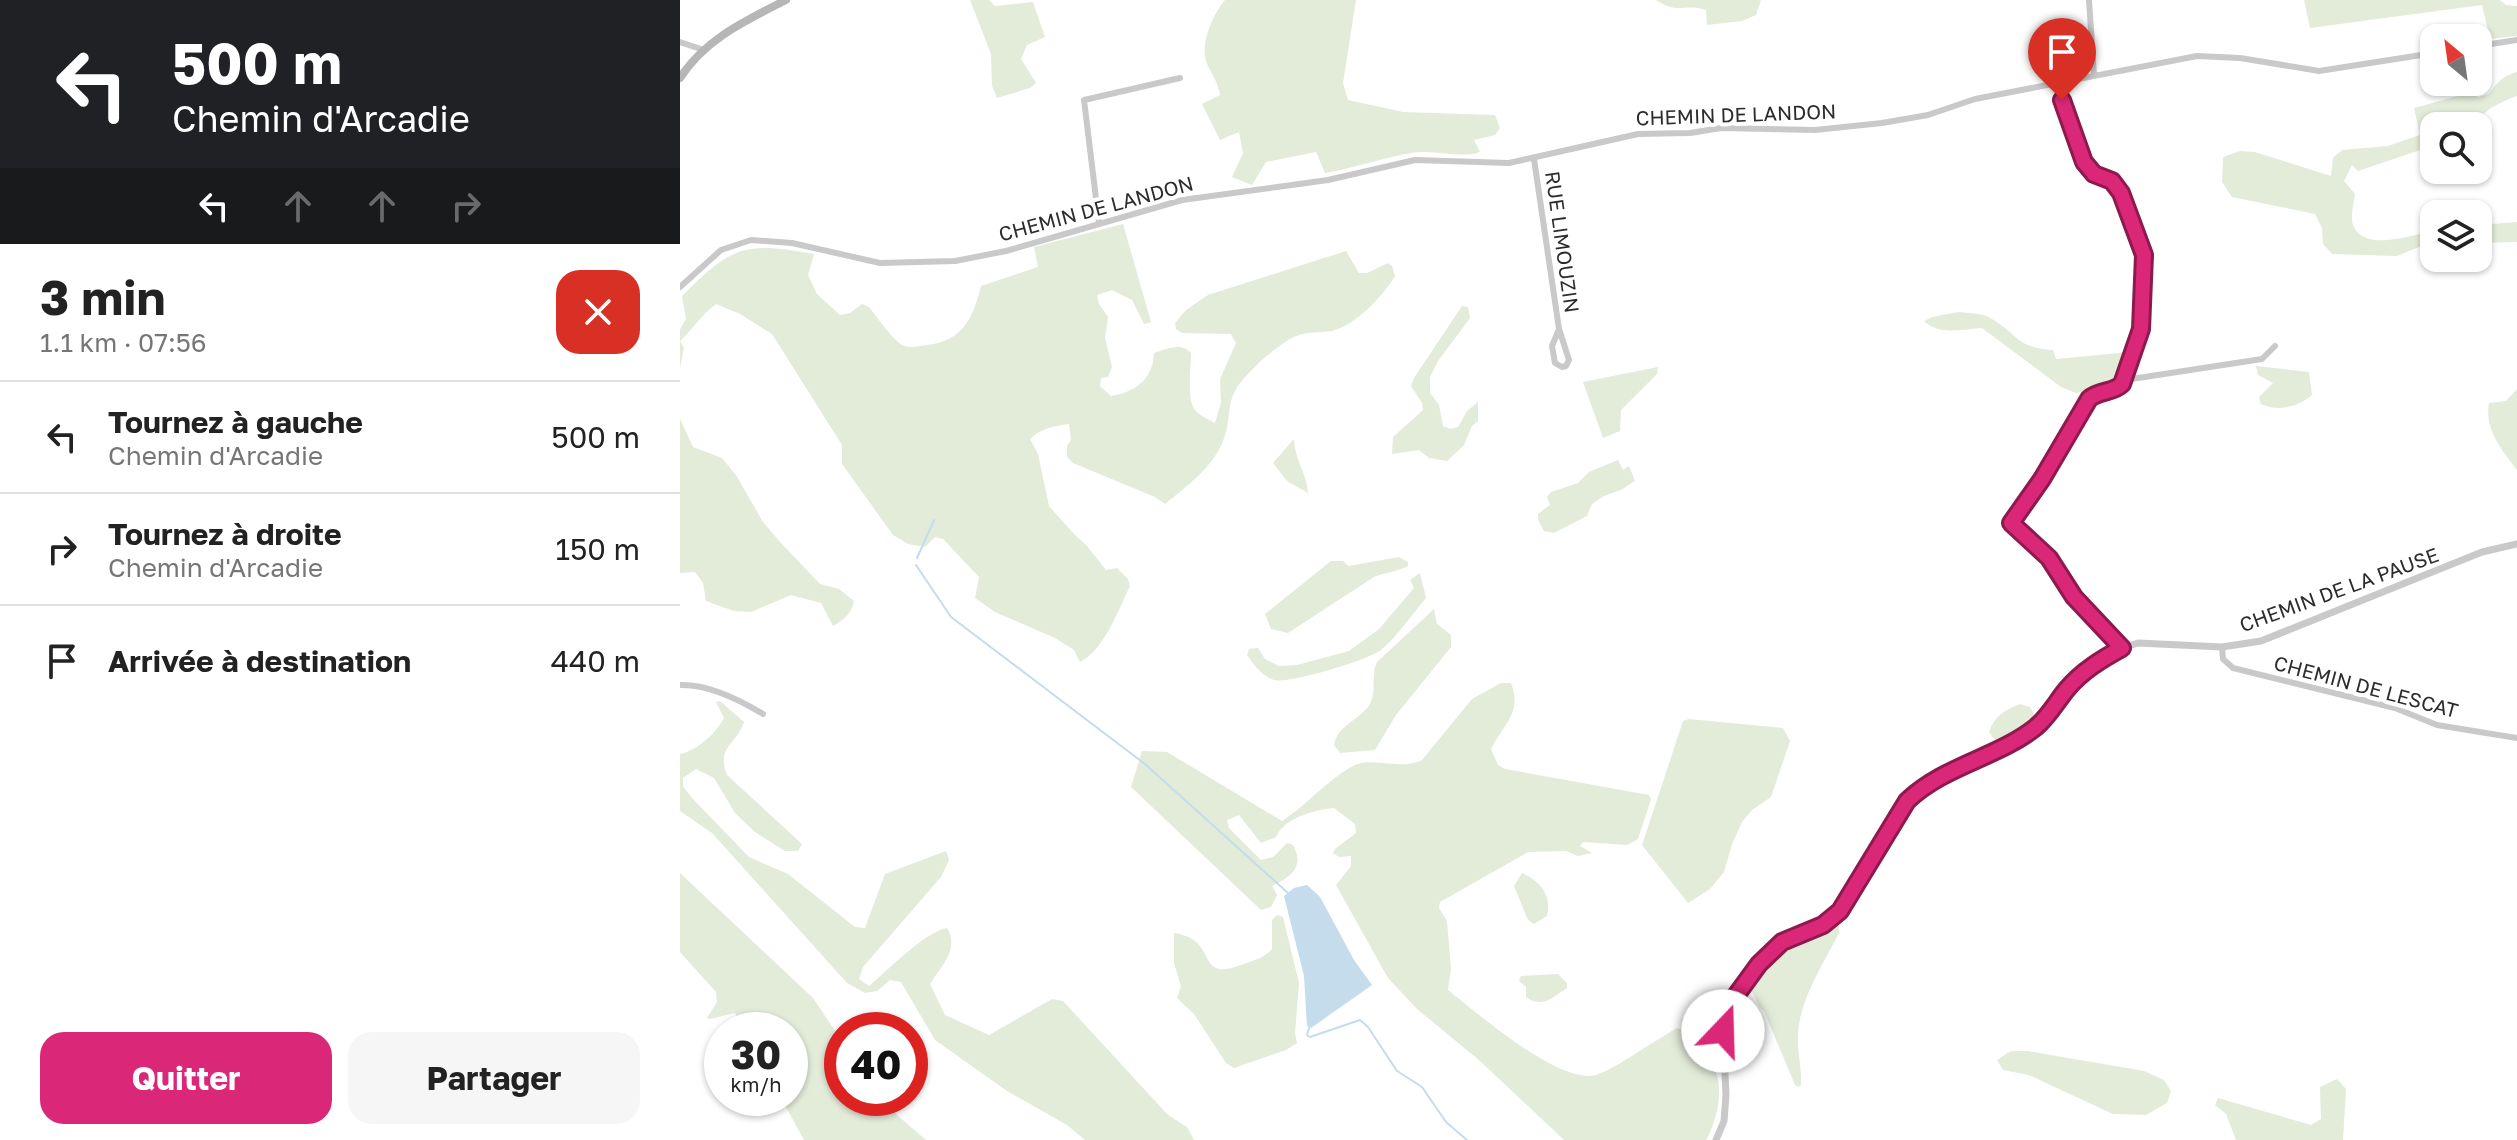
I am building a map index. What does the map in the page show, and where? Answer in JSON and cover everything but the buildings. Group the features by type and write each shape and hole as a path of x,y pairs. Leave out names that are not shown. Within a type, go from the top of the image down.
{"main road":[{"path":"680,78 701,49 779,1"}],"street":[{"path":"2089,0 2094,75"},
{"path":"2492,44 2517,40"},
{"path":"680,42 701,49"},
{"name":"CHEMIN DE LANDON","path":"680,287 721,250 751,240 792,243 880,263 965,259 1006,251 1192,198 1258,192 1415,160 1485,164 1534,159 1638,134 1690,133 1721,128 1815,130 1882,123 1928,115 1975,99 2197,56 2240,58 2319,71 2420,55"},
{"path":"1099,223 1084,100 1180,78"},
{"path":"1716,1140 1726,1109 1723,1031 1726,1016 1732,1001 1759,964 1782,942 1823,925 1840,911 1896,816 1923,786 2037,726 2075,680 2091,666 2122,648 2074,597 2049,558 2011,523 2042,479 2089,399 2095,394 2117,389 2125,380 2141,329 2144,255 2141,242 2117,186 2094,174 2084,162 2056,84"},
{"name":"RUE LIMOUZIN","path":"1534,159 1559,329 1569,360 1562,367 1555,363 1552,346 1559,329"},
{"path":"2125,380 2262,359 2275,346"},
{"name":"CHEMIN DE LA PAUSE","path":"2122,648 2138,643 2222,647 2244,645 2278,635 2482,552 2517,544"},
{"name":"CHEMIN DE LESCAT","path":"2222,647 2223,659 2233,668 2395,708 2437,725 2517,738"},
{"path":"680,685 716,692 763,714"}],"green space":[{"path":"970,0 989,0 995,6 1033,2 1045,37 1027,45 1021,59 1036,83 1030,88 997,98 992,86 991,54"},
{"path":"1225,0 1356,0 1343,83 1348,100 1403,112 1495,115 1500,128 1495,135 1474,140 1480,152 1473,154 1411,153 1325,173 1316,152 1266,162 1252,185 1232,177 1243,153 1239,132 1220,140 1202,104 1220,95 1205,58 1205,50 1212,22"},
{"path":"1656,0 1761,0 1756,15 1742,21 1707,25 1706,10 1670,7"},
{"path":"2304,0 2500,0 2506,5 2517,6 2517,36 2492,39 2492,24 2486,24 2482,5 2310,28"},
{"path":"2517,72 2517,96 2486,112 2420,112 2420,135 2414,108 2458,96 2492,96 2492,90 2508,75"},
{"path":"2420,135 2420,150 2358,171 2352,165 2344,181 2355,194 2352,221 2359,233 2378,240 2420,234 2420,247 2397,256 2332,254 2323,244 2322,228 2315,214 2232,197 2222,182 2223,157 2240,151 2255,152 2331,176 2333,158 2342,150 2388,146"},
{"path":"2517,222 2517,242 2492,243 2492,224"},
{"path":"1123,224 1151,322 1144,324 1132,300 1112,290 1097,295 1108,317 1105,338 1112,367 1108,377 1101,378 1100,386 1111,396 1128,391 1147,377 1154,353 1174,347 1183,348 1191,353 1193,407 1215,423 1221,402 1220,379 1236,343 1231,334 1182,333 1176,329 1175,323 1186,310 1208,295 1346,251 1359,273 1367,273 1388,263 1395,276 1376,301 1350,323 1332,331 1295,336 1252,369 1235,392 1223,441 1213,459 1165,504 1073,463 1067,457 1067,446 1071,440 1069,424 1043,430 1030,439 1038,454 1049,506 1106,570 1117,568 1128,579 1130,586 1104,639 1080,662 1074,650 1055,638 995,612 975,598 979,577 943,539 935,537 925,547 908,544 893,535 842,464 842,445 772,334 740,314 716,304 680,341 680,329 686,319 682,296 714,267 740,251 771,248 814,254 808,275 817,294 840,315 850,313 862,304 869,307 898,342 914,347 939,343 958,333 970,318 981,286 1038,267 1034,247"},
{"path":"1462,306 1468,307 1470,318 1438,361 1430,377 1430,393 1439,405 1443,426 1450,429 1458,427 1467,411 1478,402 1478,421 1472,426 1464,445 1447,461 1429,458 1419,450 1392,454 1393,437 1423,410 1411,386 1414,378"},
{"path":"1958,312 1987,316 2024,343 2053,350 2056,359 2130,352 2123,378 2118,385 2076,393 2061,387 1982,328 1944,330 1924,321"},
{"path":"680,341 684,348 680,368"},
{"path":"2256,366 2309,372 2312,395 2288,407 2274,408 2261,404 2259,397 2273,383 2258,375"},
{"path":"1658,367 1657,374 1621,410 1620,431 1603,438 1583,382"},
{"path":"2517,389 2517,470 2496,439 2488,413 2489,403 2506,401"},
{"path":"680,419 693,447 722,458 736,475 763,522 820,584 839,589 854,601 844,619 833,626 821,603 791,595 751,612 734,611 706,601 703,583 695,572 680,573"},
{"path":"1294,439 1308,493 1287,481 1273,463"},
{"path":"1618,460 1623,470 1629,466 1635,481 1592,504 1587,516 1554,533 1544,531 1538,514 1550,505 1547,497 1551,492 1578,483 1589,472"},
{"path":"1399,557 1408,562 1408,566 1374,577 1288,633 1271,629 1265,614 1331,561 1343,561 1348,566"},
{"path":"1420,573 1426,598 1393,638 1373,654 1328,670 1282,680 1266,676 1247,655 1249,649 1258,648 1265,659 1279,666 1297,665 1349,651 1379,629 1414,588 1410,580"},
{"path":"1434,609 1437,624 1451,635 1451,647 1396,715 1375,750 1340,753 1334,745 1339,733 1371,702 1377,662"},
{"path":"1501,683 1511,683 1514,702 1510,717 1491,749 1498,765 1505,769 1649,795 1651,799 1638,839 1627,845 1583,842 1580,846 1592,853 1578,856 1566,851 1528,852 1440,902 1439,908 1447,921 1451,969 1448,990 1540,1058 1580,1075 1604,1072 1677,1028 1682,1030 1709,1060 1719,1082 1714,1123 1706,1140 1564,1140 1479,1060 1417,1009 1388,978 1336,885 1351,866 1351,856 1339,857 1333,853 1356,833 1355,824 1334,808 1293,820 1276,837 1261,843 1239,815 1227,820 1229,828 1261,860 1273,857 1287,843 1293,845 1297,865 1285,879 1272,886 1277,895 1271,907 1261,910 1131,787 1142,751 1167,752 1282,821 1353,766 1369,762 1405,764 1422,760 1472,699"},
{"path":"720,701 744,722 725,752 727,775 802,844 798,851 785,851 755,832 735,813 714,778 696,769 683,778 683,786 749,857 788,874 855,927 865,928 885,874 946,851 949,860 941,877 863,967 859,979 869,986 928,936 947,928 950,950 930,984 945,1015 989,1035 1052,999 1063,1001 1168,1115 1187,1127 1194,1140 1085,1140 1067,1125 1007,1091 935,1040 928,1028 928,1012 919,1012 901,982 890,980 877,991 865,993 847,983 712,833 680,811 680,754 699,745 716,730 724,718 716,702"},
{"path":"2020,704 2030,707 2037,720 2023,731 1995,740 1989,732 1994,722 2005,711"},
{"path":"1689,719 1783,728 1790,741 1771,797 1752,810 1742,822 1724,872 1710,889 1688,903 1642,845 1683,721"},
{"path":"680,873 813,998 824,1014 824,1116 898,1116 926,1140 804,1140 791,1116 808,1116 808,1012 711,1012 717,1002 716,992 680,952"},
{"path":"1522,873 1540,885 1548,902 1547,916 1534,924 1528,920 1514,886"},
{"path":"1277,915 1283,917 1299,983 1297,1043 1286,1050 1234,1068 1226,1063 1194,1014 1177,998 1181,986 1174,963 1174,933 1189,937 1198,944 1218,969 1228,969 1266,955 1272,949 1272,920"},
{"path":"1839,923 1839,933 1802,1012 1798,1040 1801,1085 1798,1087 1764,1011 1749,989 1781,947"},
{"path":"1558,974 1567,983 1567,988 1542,1002 1526,997 1526,987 1519,981 1521,976"},
{"path":"2011,1051 2028,1051 2144,1071 2164,1080 2171,1091 2167,1103 2146,1115 2113,1114 2029,1075 2003,1070 1997,1060"},
{"path":"2337,1079 2346,1089 2343,1140 2236,1140 2226,1114 2215,1105 2218,1098 2311,1125 2321,1119 2320,1087"}],"water":[{"path":"1307,885 1320,897 1354,960 1372,985 1311,1028 1307,1026 1304,976 1284,896 1294,888"}],"waterway":[{"path":"917,558 934,520"},
{"path":"916,565 951,617 1145,764 1288,893"},
{"path":"1309,1028 1307,1035 1310,1037 1360,1020 1397,1071 1422,1087 1446,1122 1467,1140"}],"route":[{"path":"1723,1031 1732,1001 1759,964 1782,942 1823,925 1840,911 1907,801 1923,786 1945,773 2023,736 2051,711 2075,680 2091,666 2122,648 2074,597 2049,558 2011,523 2042,479 2089,399 2095,394 2117,389 2122,384 2141,329 2144,255 2141,242 2117,186 2094,174 2084,162 2062,100"}]}
